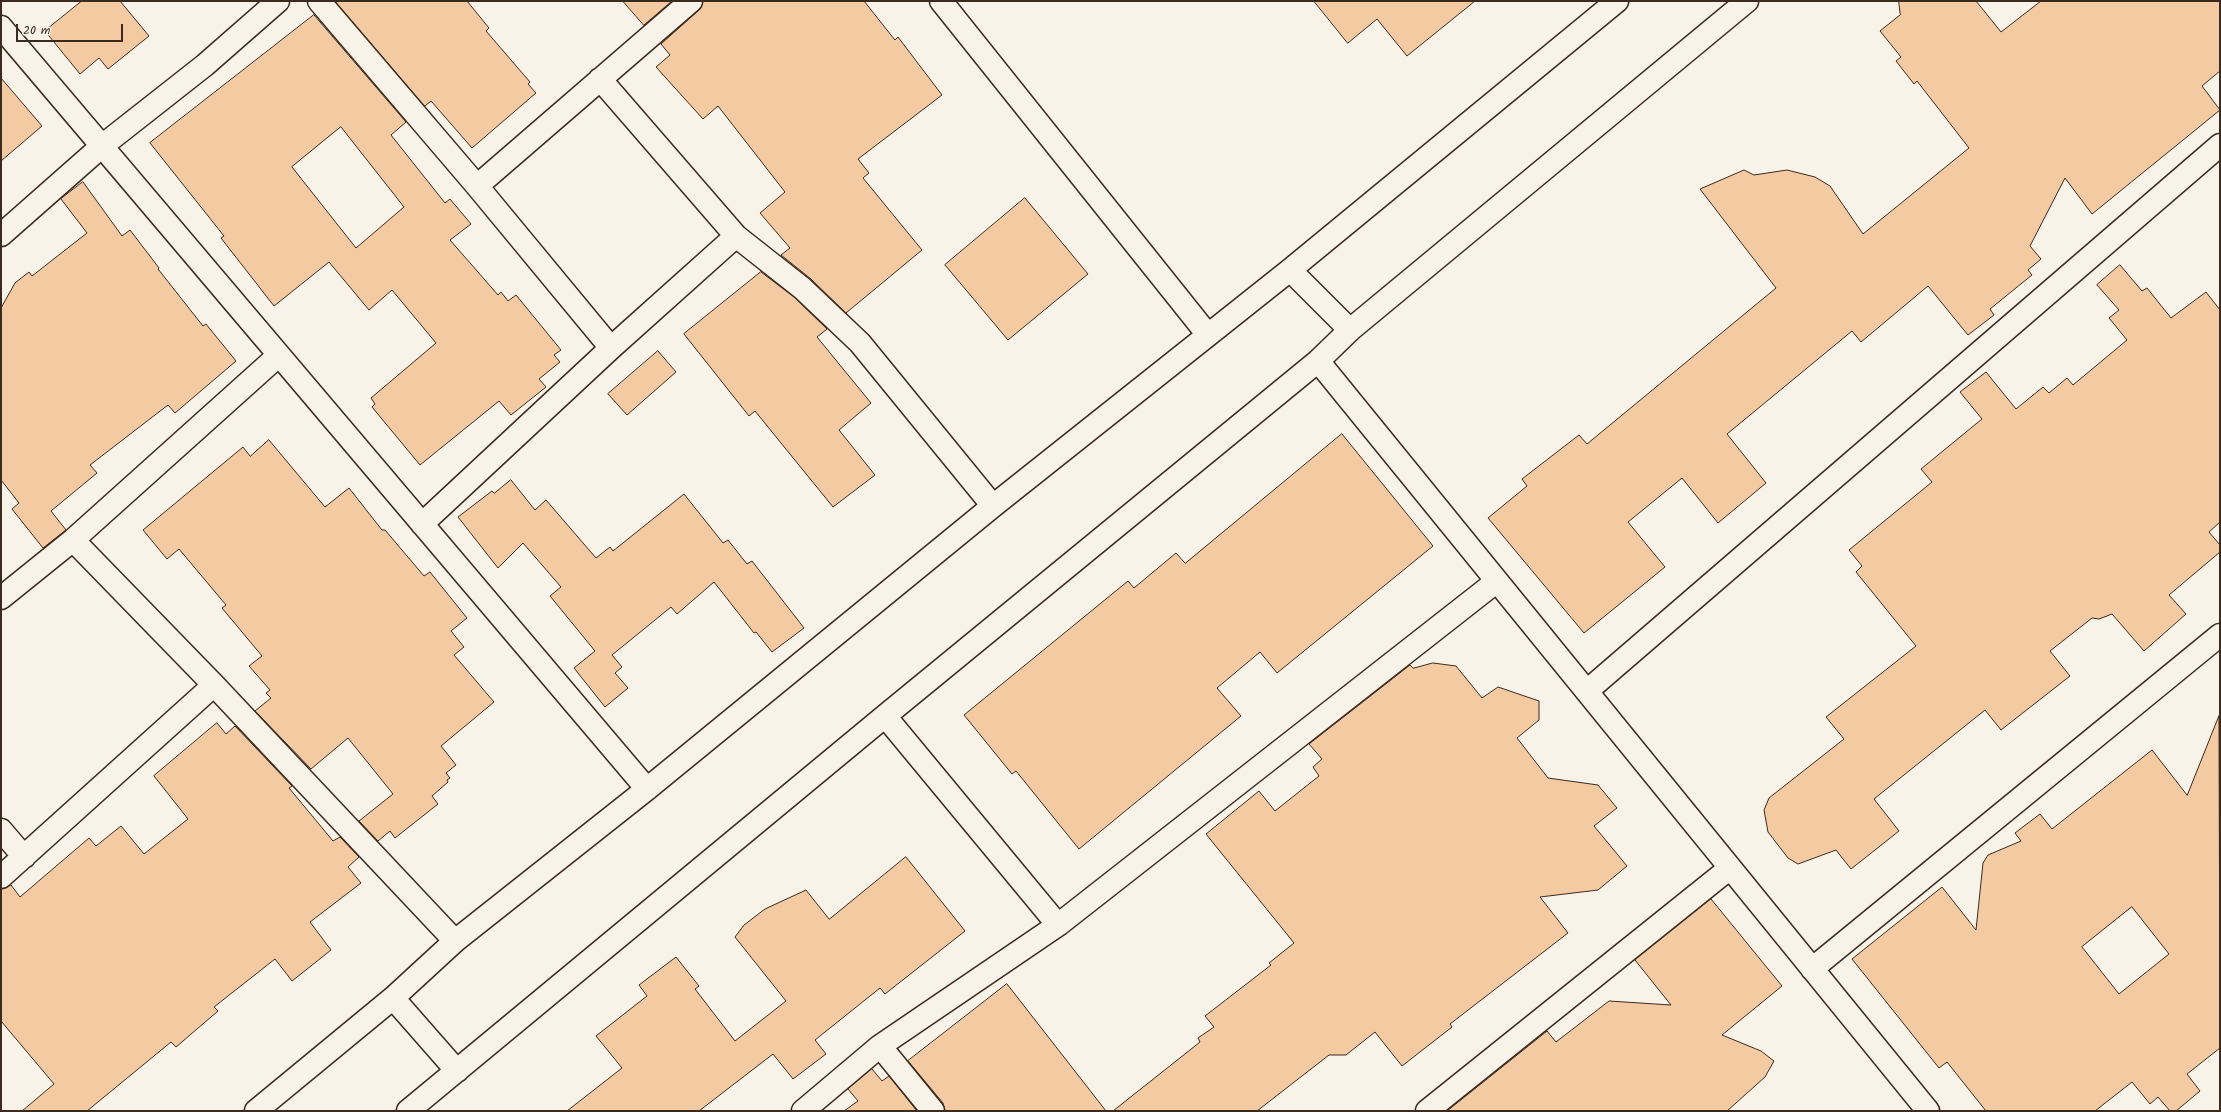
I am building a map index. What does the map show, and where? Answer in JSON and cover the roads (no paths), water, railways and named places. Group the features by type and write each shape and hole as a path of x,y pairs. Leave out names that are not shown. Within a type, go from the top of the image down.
{"street":[{"path":"1,235 102,146 206,65 278,1"},
{"path":"319,1 477,186 610,348"},
{"path":"477,186 691,1"},
{"path":"941,1 1208,335"},
{"path":"256,1111 393,998 455,941 647,789 993,506 1290,270 1617,1"},
{"path":"420,1108 457,1070 885,716 1318,361 1350,330 1747,1"},
{"path":"1,27 647,789"},
{"path":"600,79 736,236 802,288 860,343 993,506"},
{"path":"1587,691 2220,145"},
{"path":"422,524 610,348 736,236"},
{"path":"1290,270 1350,330"},
{"path":"1,598 73,540 279,355"},
{"path":"1318,361 1928,1111"},
{"path":"73,540 214,685 455,941"},
{"path":"803,1111 880,1046 1058,924 1497,581"},
{"path":"1812,969 2220,635"},
{"path":"1,878 214,685"},
{"path":"885,716 1058,924"},
{"path":"1,830 24,857"},
{"path":"1427,1111 1730,868"},
{"path":"393,998 457,1070"},
{"path":"880,1046 933,1111"}]}
